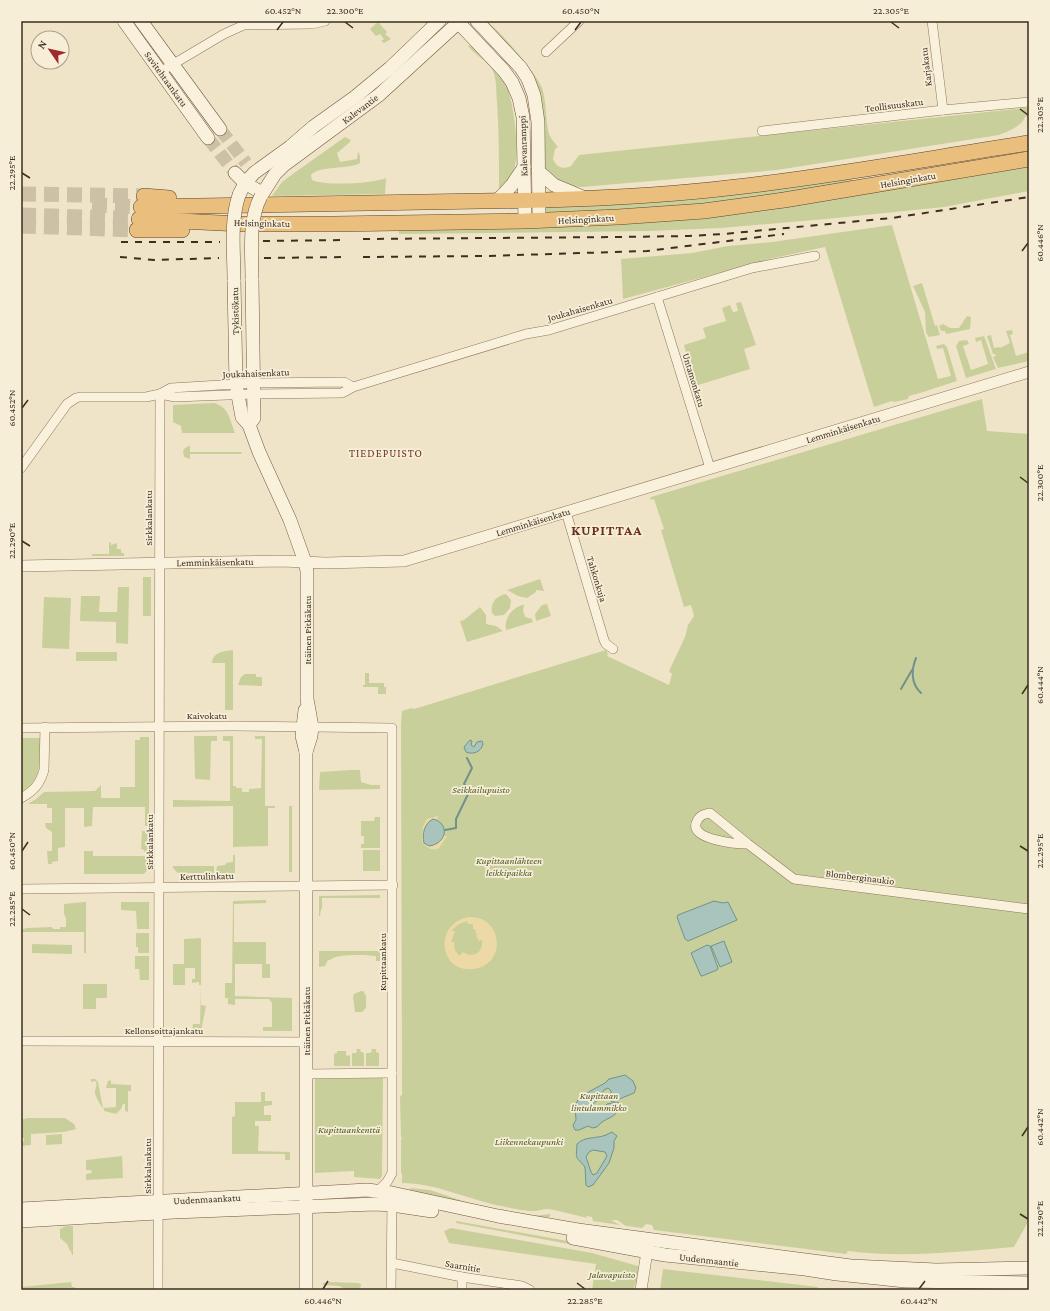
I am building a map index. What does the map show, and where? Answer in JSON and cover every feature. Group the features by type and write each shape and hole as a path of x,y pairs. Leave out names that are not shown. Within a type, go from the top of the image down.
{"highway":[{"name":"Helsinginkatu","path":"1029,143 780,182 694,192 587,199 223,205 167,197 141,213 197,229 241,224 532,221 618,217 719,209 784,200 1029,159"}],"main road":[{"name":"Savitehtaankatu","path":"124,21 208,138"},
{"name":"Savitehtaankatu","path":"141,21 220,129"},
{"name":"Kalevantie","path":"239,195 250,168 290,147 313,127 360,93 440,21"},
{"name":"Kalevanramppi","path":"477,21 524,73 534,95 538,115 538,171 531,200"},
{"name":"Kalevantie","path":"264,190 274,174 289,161 379,95 459,22"},
{"name":"Kalevanramppi","path":"459,22 504,71 516,92 523,117 524,167 531,200 532,221"},
{"path":"497,201 512,185 524,167"},
{"path":"250,168 264,190"},
{"path":"538,171 554,185 587,199"},
{"path":"235,173 245,182 264,190"},
{"name":"Tykistökatu","path":"249,424 254,418 252,225 254,212 264,190"},
{"name":"Tykistökatu","path":"239,195 236,204 234,221 237,389 242,416 249,424 259,452 290,520 305,562"},
{"name":"Itäinen Pitkäkatu","path":"305,562 307,571 307,727 311,736 306,752 306,1290"},
{"name":"Uudenmaankatu","path":"21,1221 306,1193 367,1190 387,1193"},
{"name":"Uudenmaankatu","path":"21,1209 375,1204 387,1193"},
{"name":"Uudenmaantie","path":"387,1193 422,1209 495,1224 647,1246 878,1268 936,1270 1029,1268"},
{"name":"Uudenmaantie","path":"647,1246 723,1262 805,1269 905,1281 1029,1283"}],"street":[{"path":"160,72 224,34 250,23 312,24 325,21"},
{"path":"546,52 579,21"},
{"name":"Karjakatu","path":"932,21 943,110"},
{"name":"Teollisuuskatu","path":"762,131 943,110 1029,102"},
{"name":"Joukahaisenkatu","path":"21,468 67,404 80,397 146,397 160,394 175,387 342,393 353,387 517,337 549,330 752,268 815,256"},
{"name":"Untamonkatu","path":"658,297 710,468"},
{"name":"Lemminkäisenkatu","path":"21,566 404,561 1029,372"},
{"name":"Sirkkalankatu","path":"158,1290 160,394"},
{"name":"Tahkonkuja","path":"566,512 604,640 608,646 613,649"},
{"name":"Kaivokatu","path":"21,728 160,726 392,728"},
{"path":"21,798 34,789 42,777 44,770 45,728"},
{"name":"Kupittaankatu","path":"391,1290 392,1263 387,1193 392,1173 392,728"},
{"name":"Blomberginaukio","path":"748,844 730,843 713,839 700,833 695,825 697,819 704,814 710,813 794,879 1029,909"},
{"name":"Kerttulinkatu","path":"21,889 393,885"},
{"name":"Kellonsoittajankatu","path":"21,1041 306,1042"},
{"path":"306,1074 392,1073"},
{"path":"641,1290 647,1246"},
{"name":"Saarnitie","path":"392,1263 462,1277 522,1286 530,1290"},
{"path":"462,1277 462,1290"}],"green space":[{"path":"378,22 387,32 385,34 391,39 384,43 381,41 384,39 380,34 376,36 370,29"},
{"path":"489,23 502,35 539,82 544,94 549,134 558,147 555,149 553,159 556,164 563,168 571,166 579,155 1024,108 1029,108 1029,116 1025,117 1021,123 1014,128 999,135 777,170 582,187 565,186 544,168 542,108 487,24"},
{"path":"468,45 484,57 501,77 505,82 510,95 515,128 516,162 510,178 499,189 498,124 495,79 491,67 472,51"},
{"path":"345,137 351,140 337,153 340,162 357,159 358,151 360,163 320,170 311,175 312,180 327,183 349,184 370,182 386,178 385,194 272,196 282,182"},
{"path":"1029,165 1029,191 944,207 826,219 721,228 649,231 399,234 398,228 517,227"},
{"path":"852,178 852,183 776,196 654,209 548,213 542,210 541,207"},
{"path":"892,225 938,379 951,376 943,348 937,349 936,346 944,344 947,347 957,381 909,396 908,399 895,402 892,401 874,407 825,247 774,258 623,299 621,259 692,253 728,246 772,242"},
{"path":"922,283 935,326 937,325 940,335 929,337 926,333 925,312 913,286"},
{"path":"741,302 756,345 744,349 750,369 695,386 684,345 706,338 703,328 726,321 722,308 730,305 733,312 738,311 736,303"},
{"path":"967,316 971,317 970,329 946,334 945,331 941,331 939,326 943,324 950,328 959,328"},
{"path":"1012,330 1013,334 1010,335 1016,356 1029,352 1029,361 998,368 993,357 996,356 993,354 987,336 991,335 994,348 1000,348 1010,343 1006,331"},
{"path":"984,336 996,369 966,378 956,346 959,341 967,340 969,344 963,346 971,370 988,364 981,340 976,342 975,338"},
{"path":"982,399 987,431 1029,434 1029,1220 1014,1247 931,1254 889,1254 848,1251 846,1254 654,1230 652,1225 646,1224 642,1228 626,1226 617,1220 611,1220 620,1225 593,1221 592,1217 586,1216 587,1218 548,1209 533,1211 520,1210 484,1202 426,1185 402,1183 400,1096 402,1095 402,711 412,708 414,709 606,650 608,654 607,656 669,685 672,674 669,671 685,637 688,625 694,616 691,605 684,607 661,530 664,529 654,499 650,500 651,497"},
{"path":"214,403 226,411 235,433 182,433 181,426 173,422 173,405"},
{"path":"189,446 190,452 242,452 241,454 190,454 190,459 184,457 183,451"},
{"path":"109,542 111,545 117,543 117,549 121,549 121,553 124,553 124,556 92,556 92,554 109,554"},
{"path":"143,577 151,577 151,616 143,616"},
{"path":"540,579 544,591 536,590 536,592 527,598 518,596 507,590"},
{"path":"118,587 129,587 128,644 116,643 116,622 80,621 81,596 100,596 99,612 117,612"},
{"path":"506,594 511,600 510,608 504,615 495,616 492,613 494,600"},
{"path":"44,597 71,598 69,649 42,648"},
{"path":"547,604 551,616 536,621 535,614 542,605"},
{"path":"524,605 523,610 525,617 532,619 533,622 506,630 507,618 515,609"},
{"path":"480,607 486,615 486,624 496,626 503,631 467,642 460,621 464,620"},
{"path":"233,650 233,710 225,710 225,663 212,663 214,656 217,654"},
{"path":"76,652 117,652 117,661 76,661"},
{"path":"365,673 369,673 369,683 384,683 384,687 386,687 386,694 378,694 378,687 363,687 363,685 365,685"},
{"path":"245,674 256,674 256,677 262,677 262,686 238,685 241,677"},
{"path":"194,736 217,736 217,741 211,741 210,780 195,778"},
{"path":"223,736 233,736 233,786 236,786 236,788 242,788 242,792 249,792 249,789 261,788 262,739 255,739 255,736 265,736 265,806 275,806 275,808 268,808 268,846 233,847 233,806 173,807 173,800 230,801 230,741 223,741"},
{"path":"140,737 149,737 149,826 145,826 145,807 93,807 92,826 84,827 84,808 65,808 65,847 58,848 58,861 48,864 47,851 52,851 52,832 46,828 45,823 52,823 52,808 47,808 47,804 28,804 44,792 95,791 101,785 101,798 120,798 120,787 135,787 135,740 140,740"},
{"path":"21,738 40,738 40,762 37,776 28,787 21,792"},
{"path":"360,770 361,782 371,785 380,785 380,789 319,790 320,772"},
{"path":"289,806 292,806 292,872 289,872"},
{"path":"375,817 380,817 380,848 361,848 361,844 364,844 364,836 361,836 361,821 374,821"},
{"path":"142,831 149,831 149,853 145,853 144,850 141,849"},
{"path":"363,850 380,850 380,871 363,871"},
{"path":"84,851 93,851 93,856 149,856 149,868 144,874 84,874"},
{"path":"233,855 235,855 235,873 216,873 217,866 233,862"},
{"path":"173,866 214,866 214,873 178,873"},
{"path":"380,895 380,898 322,898 322,909 319,916 319,896"},
{"path":"266,900 266,903 234,904 234,942 266,942 266,964 270,964 270,978 262,978 262,964 235,964 235,996 292,998 292,1031 263,1031 263,1027 272,1027 272,1003 269,999 235,999 235,1005 228,1004 228,998 225,998 225,983 232,983 233,901"},
{"path":"86,902 86,953 84,953 84,932 21,932 21,930 26,928 52,927 53,929 60,929 60,927 66,927 64,904"},
{"path":"121,902 149,902 149,929 137,929 136,911 121,910"},
{"path":"136,933 149,933 149,953 138,953 138,947 136,947"},
{"path":"201,938 201,985 199,985 199,982 192,983 192,979 195,979 195,968 185,968 185,985 173,985 173,964 184,964 184,939"},
{"path":"32,944 72,945 72,954 32,953"},
{"path":"319,951 380,951 380,961 376,961 376,956 345,955 328,960 325,966 319,967"},
{"path":"135,956 149,956 149,980 140,980 139,969 135,969"},
{"path":"83,984 107,984 107,998 96,998 96,1009 83,1009"},
{"path":"201,985 201,1005 206,1006 201,1031 192,1031 193,1024 200,1024"},
{"path":"363,991 366,996 366,1008 362,1012 355,1012 353,997 354,994"},
{"path":"356,1049 361,1049 360,1051 364,1053 364,1066 352,1066 352,1053 356,1053"},
{"path":"371,1049 376,1049 376,1052 379,1053 379,1066 366,1066 366,1053 370,1053 372,1051"},
{"path":"337,1051 346,1051 346,1055 350,1055 350,1066 334,1066 334,1054 337,1053"},
{"name":"Kupittaankenttä","path":"383,1078 382,1176 380,1179 354,1177 354,1171 315,1173 315,1079"},
{"path":"91,1079 95,1079 98,1082 103,1108 95,1093 96,1081 91,1082"},
{"path":"111,1080 111,1084 131,1085 131,1091 128,1091 128,1112 125,1111 125,1104 123,1104 121,1109 116,1114 104,1111 103,1108 116,1107 116,1088 106,1088 108,1081"},
{"path":"261,1092 265,1092 265,1101 272,1101 272,1105 264,1106 264,1115 271,1115 271,1121 255,1121 255,1126 259,1126 258,1151 290,1152 290,1160 285,1160 285,1154 232,1154 232,1117 235,1116 235,1102 261,1102"},
{"path":"27,1118 65,1118 74,1124 76,1129 64,1132 31,1134 31,1145 22,1146 24,1138 21,1138 21,1120"},
{"path":"62,1134 62,1144 46,1145 46,1135"},
{"path":"122,1156 123,1178 86,1180 86,1174 92,1173 91,1170 86,1170 86,1160"},
{"path":"410,1188 430,1190 478,1206 533,1216 550,1214 550,1217 531,1217 409,1192"},
{"path":"456,1221 623,1251 622,1254 456,1223"},
{"path":"66,1226 73,1226 73,1255 67,1244 60,1238 60,1229"},
{"name":"Jalavapuisto","path":"451,1228 592,1253 638,1266 639,1275 633,1290 592,1290 596,1264 449,1243 444,1231"},
{"path":"663,1269 818,1287 818,1290 660,1290"},
{"path":"71,1282 72,1287 75,1287 75,1290 21,1290 21,1287"},
{"path":"323,1283 361,1284 360,1290 347,1290 339,1286 323,1285"}],"sand":[{"path":"438,816 437,820 433,819 428,822 424,829 435,845 443,836 447,836 439,848 431,849 422,841 423,826 427,819"},
{"path":"469,917 481,919 489,924 495,932 497,942 496,951 492,959 484,966 473,969 462,968 453,963 447,956 445,937 450,928 457,921","holes":["467,921 468,924 473,924 473,929 476,930 476,936 479,941 482,940 481,948 477,953 470,955 463,952 459,956 455,950 454,942 451,942 455,932 452,930 459,924"]}],"water":[{"path":"470,740 472,741 471,745 474,747 477,742 482,741 483,744 479,751 474,753 466,752 464,747"},
{"path":"433,819 442,825 444,834 439,842 429,846 424,843 423,836 426,826"},
{"path":"714,901 723,903 728,902 737,920 688,941 685,939 677,917 678,915"},
{"path":"724,941 732,962 720,967 711,946"},
{"path":"707,945 710,946 718,968 717,970 701,976 691,953"},
{"path":"625,1075 633,1081 636,1088 634,1093 612,1102 611,1091 608,1088 604,1090 599,1099 592,1105 592,1108 595,1111 600,1111 607,1104 618,1102 620,1106 616,1113 603,1121 597,1127 592,1128 588,1126 575,1130 573,1125 576,1120 575,1106 578,1100 609,1079"},
{"path":"612,1132 617,1136 614,1141 614,1148 609,1163 593,1185 588,1187 586,1185 585,1167 577,1157 577,1144 580,1141 606,1135","holes":["593,1150 605,1152 607,1156 597,1173 593,1175 586,1157 589,1152"]}],"waterway":[{"path":"916,658 913,667 913,677 915,685 921,693"},
{"path":"901,689 912,670"},
{"path":"445,830 456,828 456,819 470,790 464,784 472,768 467,758"}],"tunnel":[{"path":"220,129 246,163"},
{"path":"208,138 235,173"},
{"path":"21,194 144,196"},
{"path":"92,205 141,207"},
{"path":"21,215 139,219"},
{"path":"21,226 137,230"}],"railway":[{"path":"363,239 618,237 723,234 892,218 1029,197"},
{"path":"363,257 486,256 647,251 784,234"},
{"path":"263,241 345,240"},
{"path":"121,242 220,242"},
{"path":"120,257 154,260 219,258"},
{"path":"264,258 345,257"}],"district":[{"name":"TIEDEPUISTO","path":"386,453"},
{"name":"KUPITTAA","path":"607,530"}],"park label":[{"name":"Seikkailupuisto","path":"481,789"},
{"name":"Kupittaanlähteen leikkipaikka","path":"509,866"},
{"name":"Kupittaan lintulammikko","path":"599,1100"},
{"name":"Liikennekaupunki","path":"529,1141"}]}
